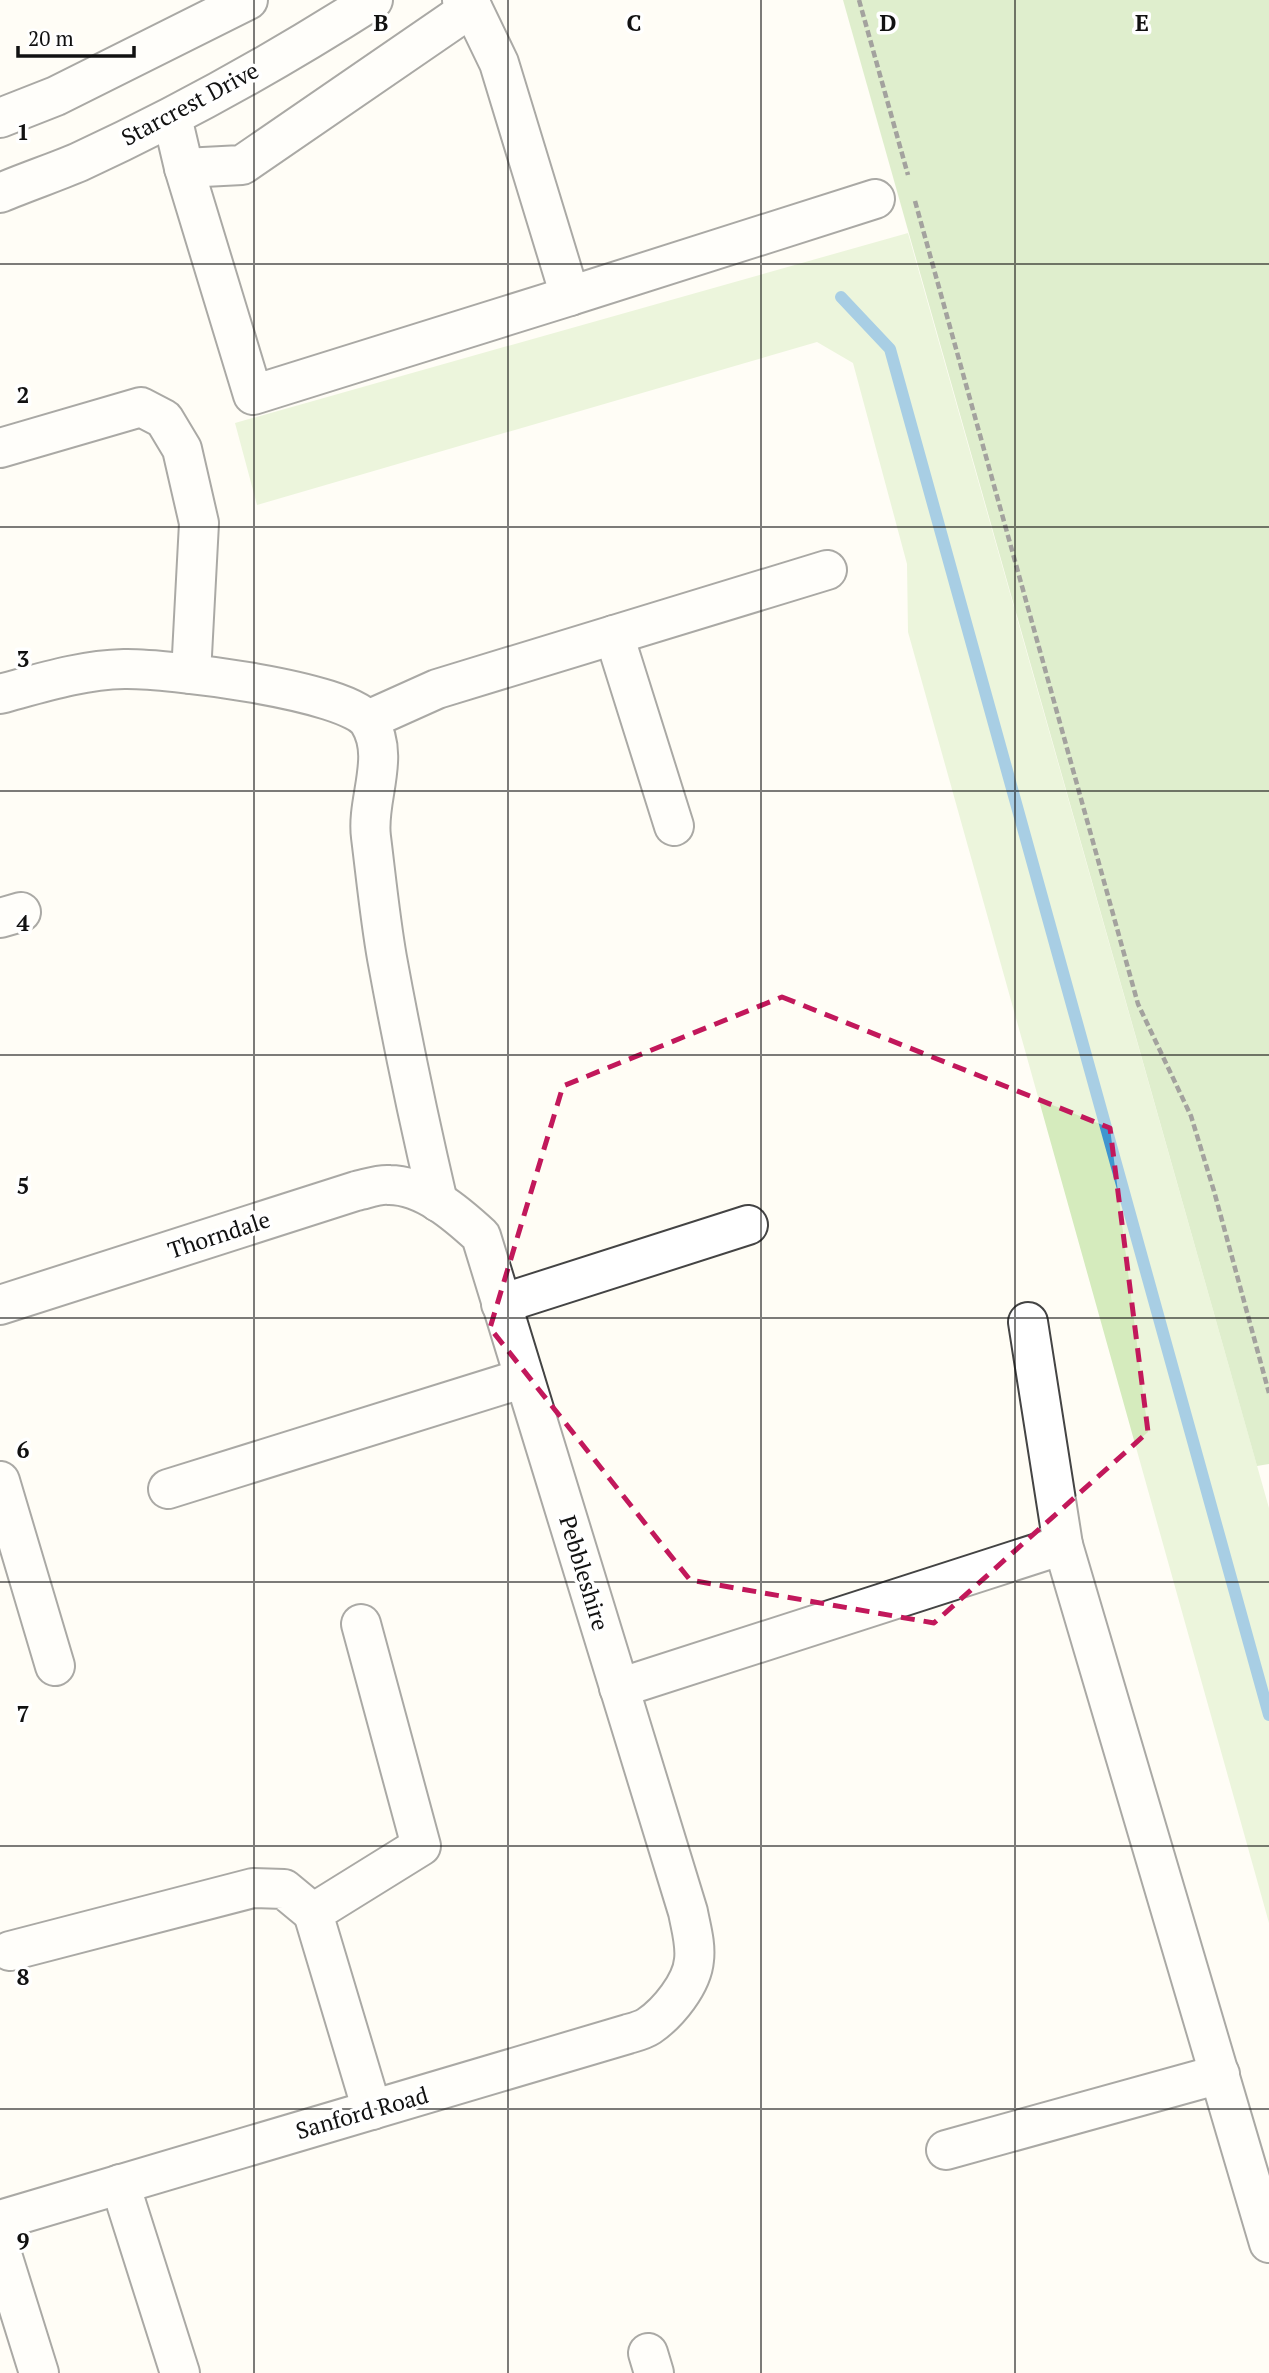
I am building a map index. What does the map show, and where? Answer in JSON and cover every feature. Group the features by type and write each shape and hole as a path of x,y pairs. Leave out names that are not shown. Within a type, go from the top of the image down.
{"street":[{"path":"0,118 56,96 248,0"},
{"name":"Starcrest Drive","path":"0,193 78,162 172,117 304,44 373,0"},
{"path":"184,168 242,164 467,4 499,63 570,296"},
{"path":"172,117 184,168 253,395 875,199"},
{"path":"0,447 141,407 164,419 182,449 199,523 191,674"},
{"path":"368,720 437,689 827,570"},
{"path":"614,635 674,826"},
{"path":"0,694 79,673 125,669 191,674 307,693 351,709 368,720 377,741 377,770 370,828 387,955 410,1082 438,1202"},
{"name":"Thorndale","path":"0,1305 356,1191 390,1184 416,1191 438,1202"},
{"name":"Pebbleshire","path":"438,1202 462,1218 481,1236 688,1912 695,1946 694,1964"},
{"path":"501,1304 748,1225"},
{"path":"1028,1322 1063,1545 1269,2243"},
{"path":"168,1489 524,1378"},
{"path":"0,1481 55,1666"},
{"path":"619,1688 1063,1545"},
{"path":"313,1913 421,1846 361,1624"},
{"path":"10,1951 253,1888 284,1889 313,1913 372,2110"},
{"name":"Sanford Road","path":"0,2220 628,2034 648,2026 666,2011 683,1989 694,1964"},
{"path":"946,2150 1220,2074"},
{"path":"120,2184 180,2373"},
{"path":"0,2248 39,2373"}],"path":[{"path":"859,0 911,187"},
{"path":"915,201 1138,1004 1191,1116 1269,1392"}],"highlighted area":[{"path":"782,997 1110,1128 1148,1432 934,1623 690,1580 490,1328 563,1086"}],"green space":[{"path":"843,0 1269,0 1269,1464 1257,1466"},
{"path":"908,233 1269,1508 1269,1923 908,632 907,564 853,363 817,342 257,505 235,423"}],"waterway":[{"path":"841,297 890,349 1269,1715"}]}
